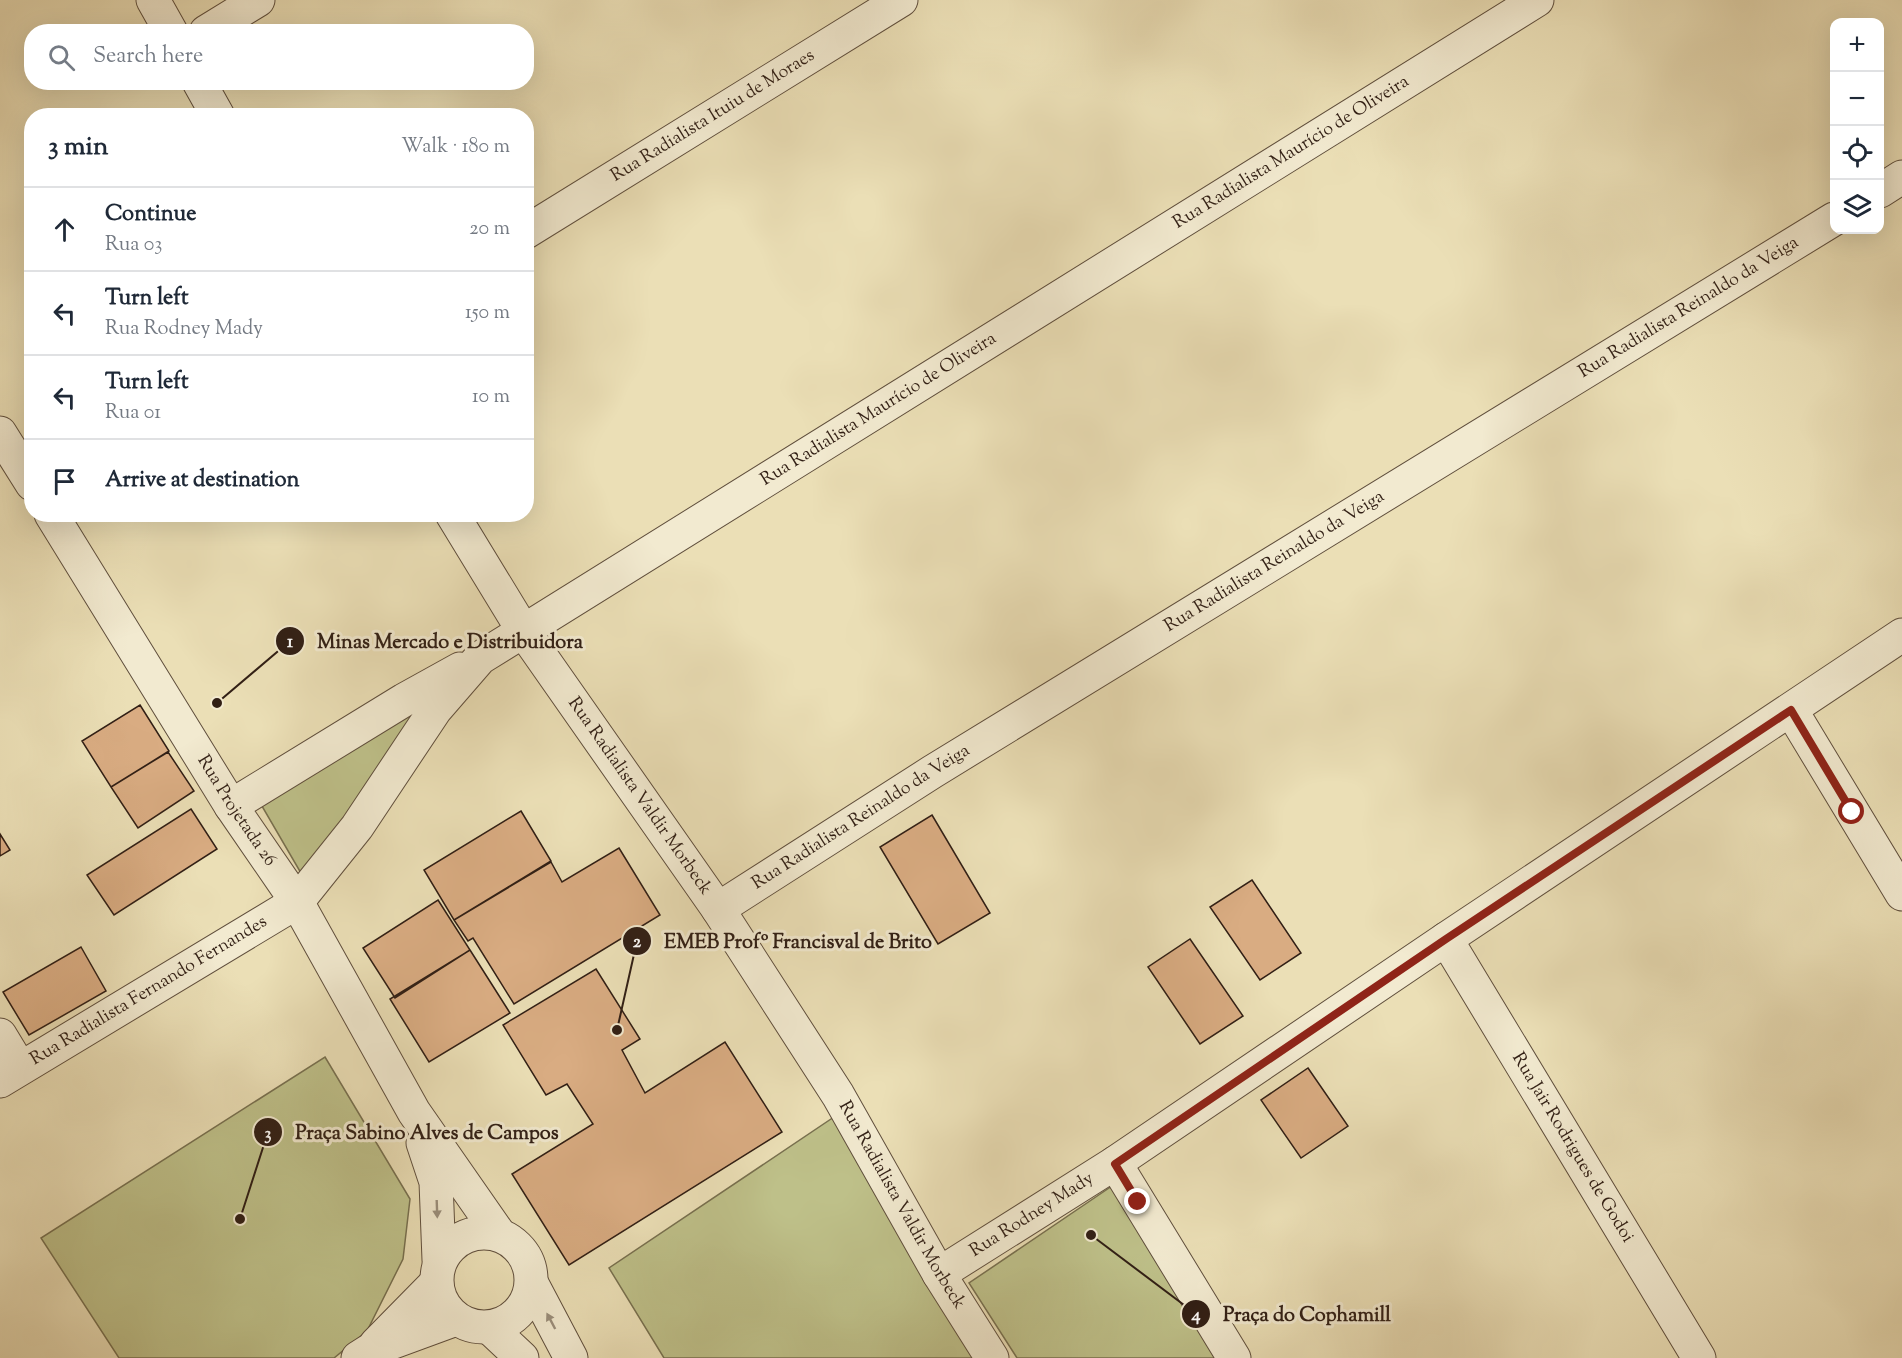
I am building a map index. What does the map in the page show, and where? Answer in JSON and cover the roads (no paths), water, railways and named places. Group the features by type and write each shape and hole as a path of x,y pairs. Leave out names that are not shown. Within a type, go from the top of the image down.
{"street":[{"path":"153,0 166,24"},
{"path":"219,24 258,0"},
{"name":"Rua Radialista Ituiu de Moraes","path":"534,227 901,0"},
{"name":"Rua Radialista Maurício de Oliveira","path":"297,902 357,827 435,710 480,658 1537,0"},
{"path":"203,90 214,108"},
{"path":"1884,188 1902,177"},
{"name":"Rua Radialista Reinaldo da Veiga","path":"718,909 932,772 1830,221"},
{"path":"0,433 24,471"},
{"name":"Rua Projetada 26","path":"56,522 231,806 297,902 414,1112 499,1234"},
{"name":"Rua Radialista Valdir Morbeck","path":"457,522 524,632 718,909 838,1095 939,1274 992,1358"},
{"name":"Rua Rodney Mady","path":"939,1274 1115,1164 1446,939 1902,635"},
{"path":"231,806 404,700 480,658"},
{"path":"1791,710 1902,894"},
{"name":"Rua Radialista Fernando Fernandes","path":"10,1074 297,902"},
{"name":"Rua Jair Rodrigues de Godoi","path":"1446,939 1699,1358"},
{"path":"0,1035 10,1074"},
{"name":"Rua Projetada 26","path":"414,1112 436,1182 437,1272"},
{"path":"1115,1164 1234,1358"},
{"path":"363,1354 437,1272 456,1240 483,1232 499,1234 515,1243 525,1256 532,1284 571,1358"},
{"path":"437,1272 440,1300 456,1319 471,1326 490,1328 517,1315 526,1302 532,1284"},
{"path":"363,1354 456,1319"},
{"path":"490,1328 522,1358"}],"place":[{"name":"Minas Mercado e Distribuidora","path":"217,703"},
{"name":"EMEB Profº Francisval de Brito","path":"617,1030"},
{"name":"Praça Sabino Alves de Campos","path":"240,1219"},
{"name":"Praça do Cophamill","path":"1091,1235"}]}
